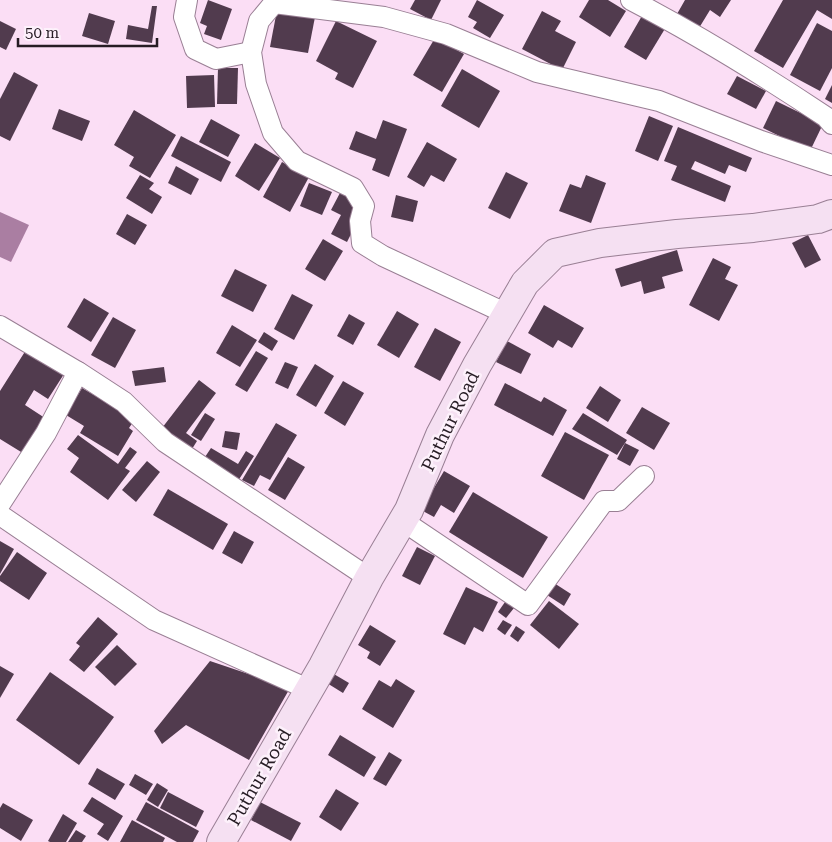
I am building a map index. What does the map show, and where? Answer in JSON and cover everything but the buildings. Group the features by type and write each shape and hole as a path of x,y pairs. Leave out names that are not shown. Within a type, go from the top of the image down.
{"street":[{"path":"187,0 184,17 195,50 216,59 251,52"},
{"path":"630,0 774,83 826,117 832,124"},
{"path":"507,314 383,256 362,243 360,220 364,206 353,188 297,161 273,133 256,84 251,52 259,21 274,1 384,17 446,34 537,72 659,101 761,141 832,165"},
{"name":"Puthur Road","path":"222,842 310,690 369,578 403,521 440,435 477,365 525,283 555,253 600,243 818,219 832,214"},
{"path":"0,326 78,372 124,402 164,442 369,578"},
{"path":"0,504 46,433 78,372"},
{"path":"403,521 528,605 604,501 618,502 644,476"},
{"path":"0,515 154,620 310,690"}],"shaded area":[{"path":"0,212 29,225 11,262 0,257"}]}
